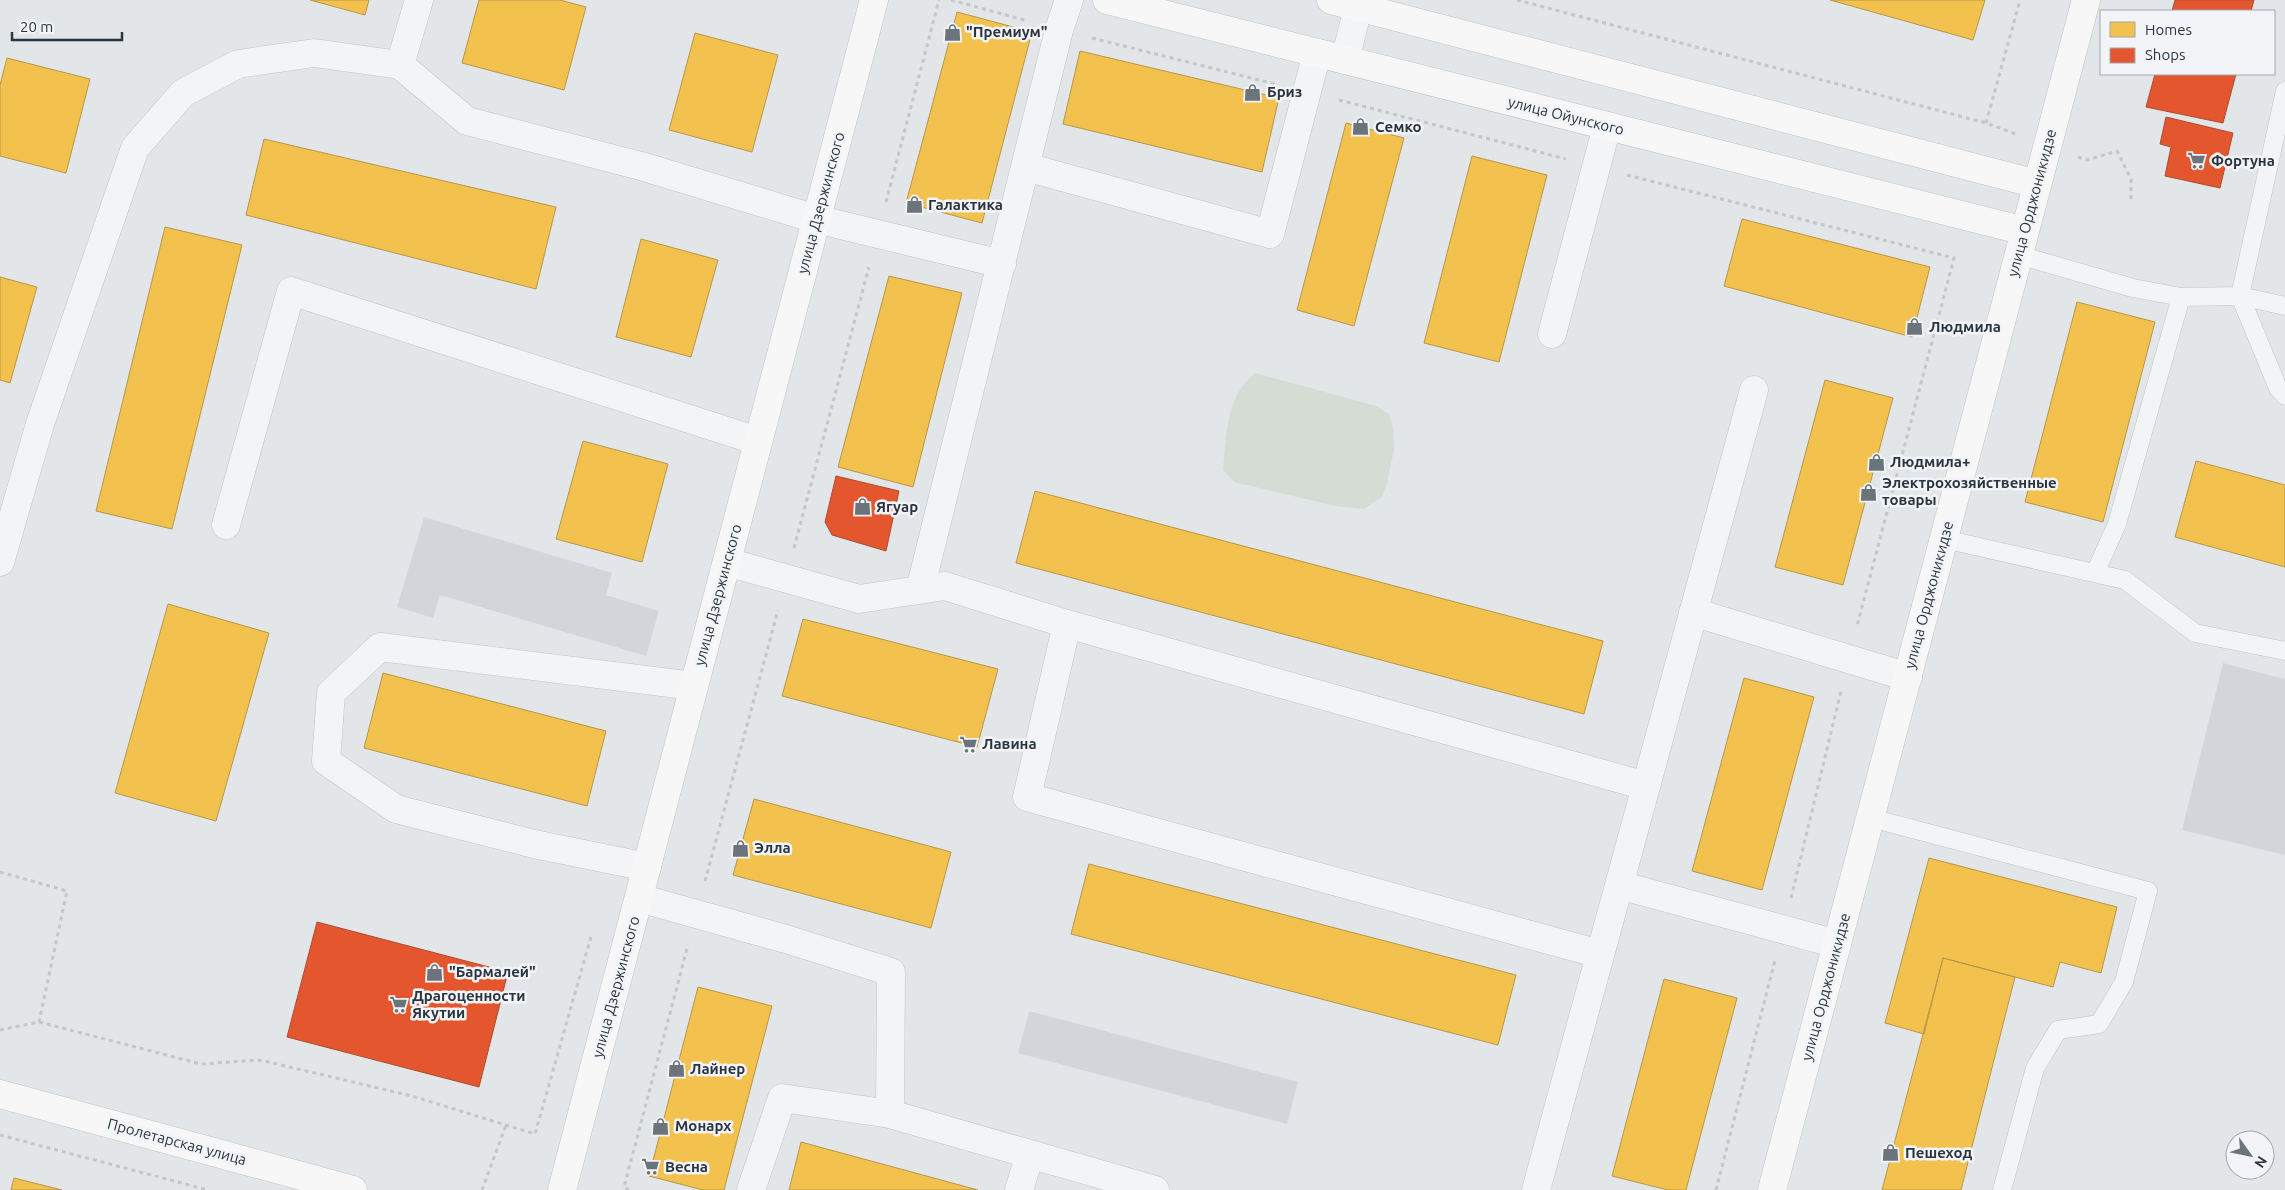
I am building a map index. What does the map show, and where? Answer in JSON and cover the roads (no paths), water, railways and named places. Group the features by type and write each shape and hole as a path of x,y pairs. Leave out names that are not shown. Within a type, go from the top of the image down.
{"street":[{"path":"400,65 418,0"},
{"name":"улица Дзержинского","path":"562,1190 874,0"},
{"path":"920,590 1026,167 1058,30 1069,0"},
{"name":"улица Ойунского","path":"1107,0 1607,126 2022,243"},
{"path":"1331,0 1359,4 2037,184"},
{"name":"улица Орджоникидзе","path":"1772,1190 2086,0"},
{"path":"1345,60 1359,4"},
{"path":"0,562 40,424 135,148 183,93 238,64 314,53 400,65 467,121 641,166 816,219 1002,264"},
{"path":"1026,167 1270,234 1318,53"},
{"path":"1552,334 1607,126"},
{"path":"226,525 291,291 706,426 758,441"},
{"path":"1536,1190 1754,390"},
{"path":"727,562 859,599 945,586 1067,624 1646,786"},
{"path":"1693,612 1908,677"},
{"path":"1067,624 1027,797 1600,954"},
{"path":"647,867 534,844 396,809 326,761 332,693 380,647 694,686"},
{"path":"1619,885 1837,944"},
{"path":"639,898 786,939 890,972 890,1114"},
{"name":"Пролетарская улица","path":"0,1094 353,1190"},
{"path":"751,1190 782,1098 890,1114 1155,1190"},
{"path":"1019,1190 1030,1154"}],"lane":[{"path":"2285,92 2240,296 2278,388 2285,396"},
{"path":"2022,243 2133,288 2181,297 2240,296 2285,306"},
{"path":"2095,573 2117,524 2181,297"},
{"path":"1944,539 2125,580 2195,633 2285,651"},
{"path":"1871,818 2148,891 2124,982 2099,1024 2058,1030 2035,1068 2002,1190"}],"place":[{"name":"\"Премиум\"","path":"952,32"},
{"name":"Бриз","path":"1253,92"},
{"name":"Семко","path":"1361,127"},
{"name":"Фортуна","path":"2197,161"},
{"name":"Галактика","path":"914,205"},
{"name":"Людмила","path":"1915,327"},
{"name":"Людмила+","path":"1876,462"},
{"name":"Электрохозяйственные товары","path":"1868,492"},
{"name":"Ягуар","path":"862,507"},
{"name":"Лавина","path":"968,744"},
{"name":"Элла","path":"740,848"},
{"name":"\"Бармалей\"","path":"435,972"},
{"name":"Драгоценности Якутии","path":"398,1005"},
{"name":"Лайнер","path":"676,1069"},
{"name":"Монарх","path":"661,1126"},
{"name":"Пешеход","path":"1891,1153"},
{"name":"Весна","path":"651,1167"}]}
